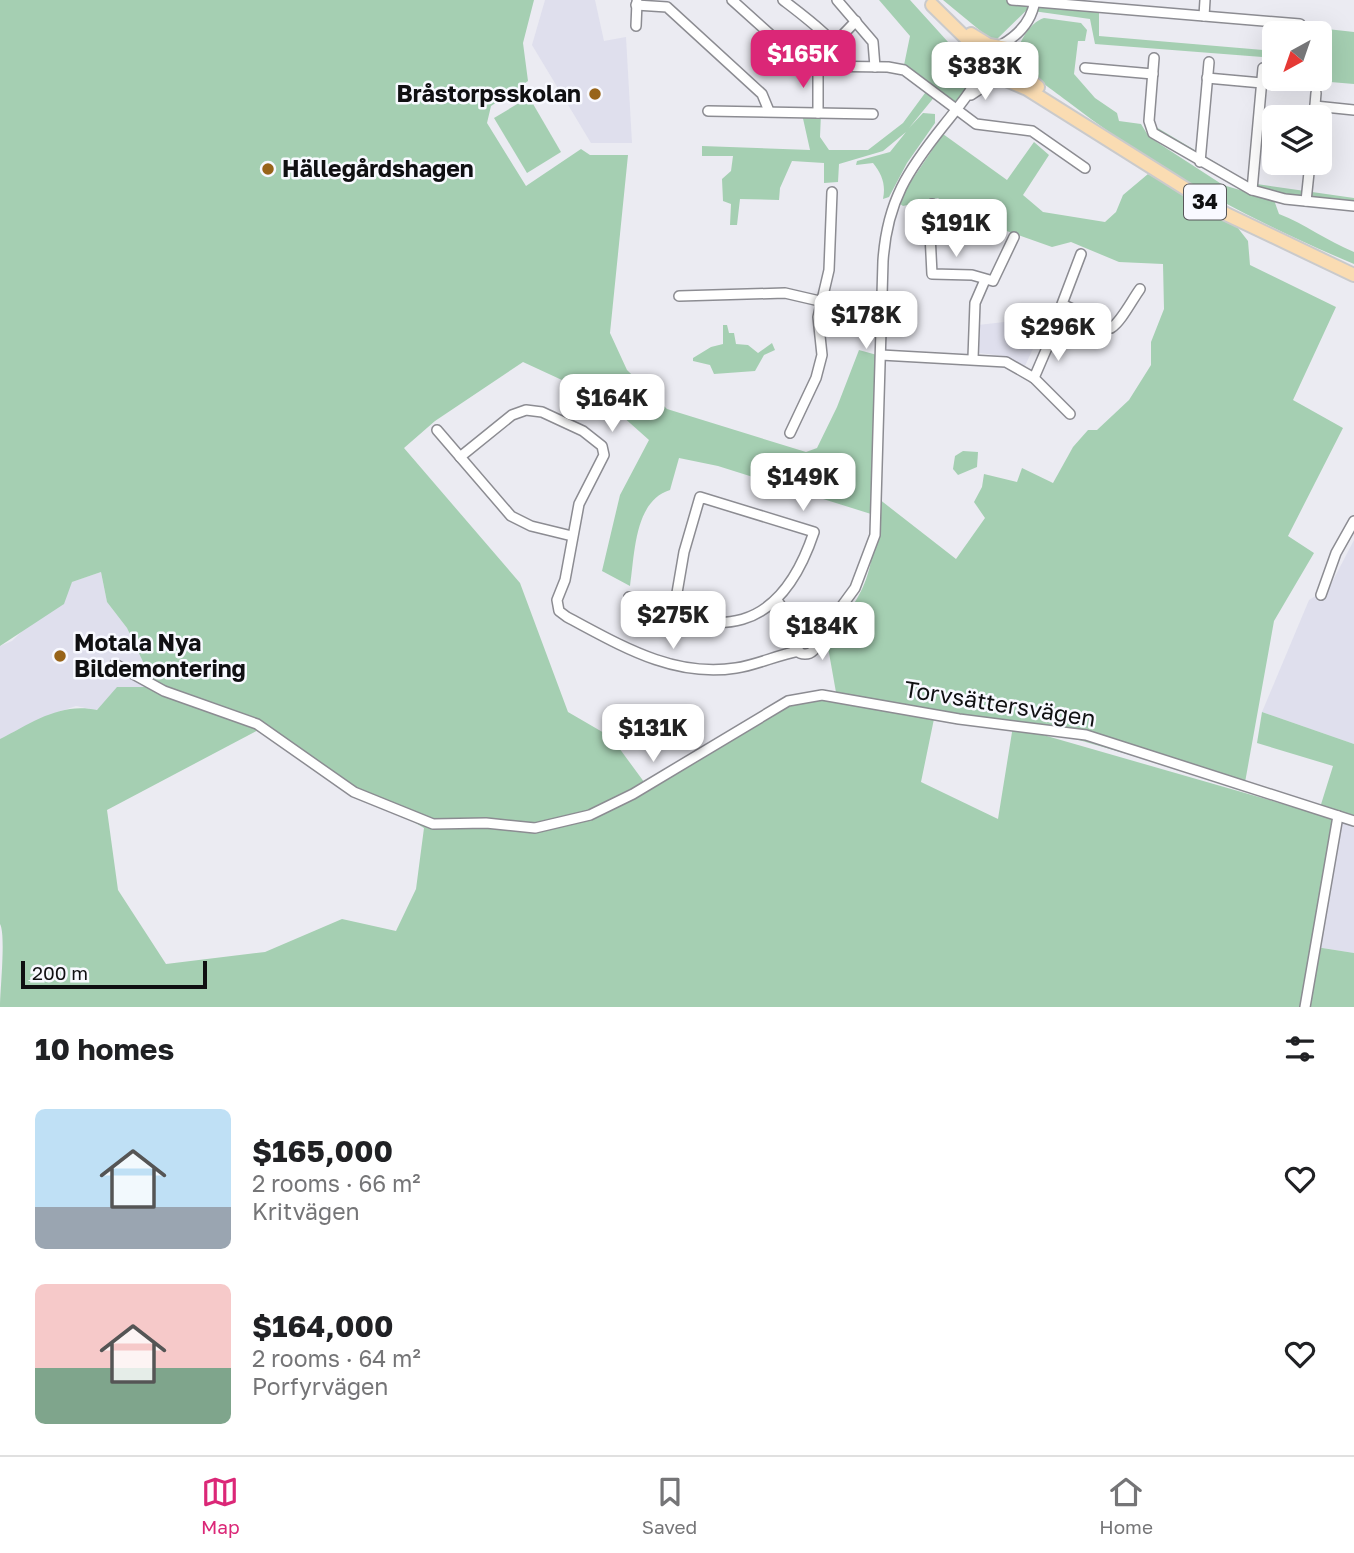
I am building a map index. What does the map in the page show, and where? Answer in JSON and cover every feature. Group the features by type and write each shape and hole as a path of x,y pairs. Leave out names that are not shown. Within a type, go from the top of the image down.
{"main road":[{"name":"34","path":"929,2 979,40 1015,52"},
{"name":"34","path":"929,2 976,47 983,63 1001,79 1063,111 1150,169 1226,214 1352,274"},
{"path":"983,63 998,46"},
{"path":"1001,79 1018,67 1015,52"},
{"name":"34","path":"1018,67 1027,80 1063,111"}],"street":[{"path":"733,0 794,57 818,66 904,70 959,107 981,126 1032,131 1085,168"},
{"path":"783,0 834,44 846,57 849,66"},
{"path":"837,0 873,42 876,67"},
{"path":"1012,0 1092,4 1147,12 1264,21"},
{"path":"1147,12 1148,0"},
{"path":"1204,16 1205,0"},
{"path":"1015,52 1020,32 1033,13 1035,1"},
{"path":"636,26 637,2 667,7 762,94 768,111"},
{"path":"834,44 856,21"},
{"path":"998,46 1020,32"},
{"path":"1154,58 1150,130 1200,162 1252,190 1306,201 1354,206"},
{"path":"1200,162 1209,62"},
{"path":"959,107 983,63"},
{"path":"818,66 818,113"},
{"path":"1085,68 1153,74"},
{"path":"1208,78 1262,83 1252,190"},
{"path":"460,457 512,415 526,410 542,412 587,434 601,444 604,453 582,495 565,580 556,604 562,614 572,620 646,657 685,668 736,668 782,654 828,622 855,588 874,535 885,244 897,195 912,166 959,107 983,85 1001,79"},
{"path":"1315,105 1316,93"},
{"path":"1332,108 1354,110"},
{"path":"708,111 873,114"},
{"path":"1306,201 1309,175"},
{"path":"790,433 820,365 822,346 818,317 829,270 832,192"},
{"path":"932,204 932,274 972,275 985,280 997,277 1014,237"},
{"path":"1081,254 1060,301 1065,306 1111,328 1122,317 1123,310 1140,289"},
{"path":"972,358 975,303 985,280"},
{"path":"679,296 785,293 851,308 883,309"},
{"path":"1034,378 1065,306"},
{"path":"881,355 1006,362 1034,378 1070,414"},
{"path":"437,430 512,516 531,526 572,536"},
{"path":"629,597 673,616 700,623 721,623 751,615 776,600 798,573 814,532 700,497 684,552 673,616"},
{"path":"1321,595 1336,553 1354,521"},
{"path":"776,600 793,624 810,634"},
{"path":"793,624 796,643"},
{"path":"796,643 811,651 810,634"},
{"name":"Torvsättersvägen","path":"114,664 164,691 257,724 354,792 433,824 486,823 535,828 582,817 633,794 788,701 814,695 959,719 1086,735 1354,821"},
{"path":"1304,1007 1338,816"}],"shaded area":[{"name":"Bråstorpsskolan","path":"545,0 595,0 604,41 626,37 632,143 591,143 532,45"},
{"path":"1013,321 1016,328 1037,340 1025,366 1004,356 979,353 978,325"},
{"path":"1354,540 1354,744 1262,712 1309,600 1329,588"},
{"path":"101,572 107,602 127,628 156,687 96,710 76,706 47,716 0,739 0,646 12,641 72,582"},
{"path":"1335,818 1354,824 1354,953 1316,947"}],"green space":[{"path":"0,0 534,0 523,43 528,81 491,106 487,123 526,186 581,149 590,155 628,155 610,333 627,370 667,409 806,452 817,448 837,407 859,350 877,355 871,514 718,466 679,458 670,490 649,505 638,530 630,586 602,571 620,495 649,440 603,399 523,362 435,421 404,448 520,583 568,712 611,737 647,786 803,695 837,698 826,636 854,604 868,574 879,499 956,559 985,518 974,502 982,487 984,474 1017,482 1022,468 1053,483 1073,447 1088,430 1097,430 1129,400 1151,365 1151,342 1164,309 1163,264 1119,262 1071,242 1052,247 1004,230 984,229 969,240 962,240 958,231 961,216 938,198 903,206 897,202 943,134 1007,180 1034,142 1049,155 1023,195 1043,212 1105,222 1116,212 1123,195 1148,174 1234,223 1248,241 1250,265 1336,307 1293,400 1343,428 1288,536 1314,553 1274,621 1244,788 1041,729 1019,728 1318,814 1333,766 1257,743 1262,712 1354,744 1354,824 1335,818 1316,947 1354,953 1354,1007 0,1007 3,951 0,924 0,739 58,711 84,708 97,710 117,687 155,687 127,628 107,602 101,572 72,582 64,604 0,646","holes":["935,714 1013,726 998,819 921,782","264,727 336,776 424,828 416,889 396,931 342,919 265,952 166,964 118,890 107,810"]},
{"path":"879,0 910,0 977,74 956,110 936,95 909,128 923,113 935,114 935,123 907,163 889,197 883,199 882,180 873,163 856,165 857,161 890,152 906,132 883,151 839,164 838,182 824,183 824,163 792,161 780,188 779,200 740,199 737,225 730,225 731,204 723,201 722,179 731,171 733,156 702,156 702,146 810,150 802,114 821,113 820,137 829,150 868,150 903,123 928,89 903,70 910,36"},
{"path":"943,0 1008,0 1099,8 1099,36 1262,50 1262,57 1095,44 1090,19 1033,11 1034,3 994,42"},
{"path":"1044,18 1081,23 1087,30 1085,41 1078,41 1074,74 1095,98 1117,113 1119,121 1141,124 1149,137 1223,185 1274,200 1279,214 1354,252 1354,264 1278,230 1169,171 1100,126 1039,80 1016,55 1026,33"},
{"path":"1332,30 1354,32 1354,84 1332,82"},
{"path":"529,97 561,152 527,173 494,118"},
{"path":"1146,121 1250,183 1354,198 1354,208 1251,190 1227,182 1148,132"},
{"path":"723,325 727,325 729,333 734,333 736,344 748,345 758,353 772,343 775,350 764,355 755,371 714,374 710,365 693,361 693,358 711,347 723,344"},
{"path":"963,451 978,452 977,467 958,475 953,469 955,456"}],"place":[{"name":"Bråstorpsskolan","path":"595,94"},
{"name":"Hällegårdshagen","path":"268,169"},
{"name":"Motala Nya Bildemontering","path":"60,656"}]}
